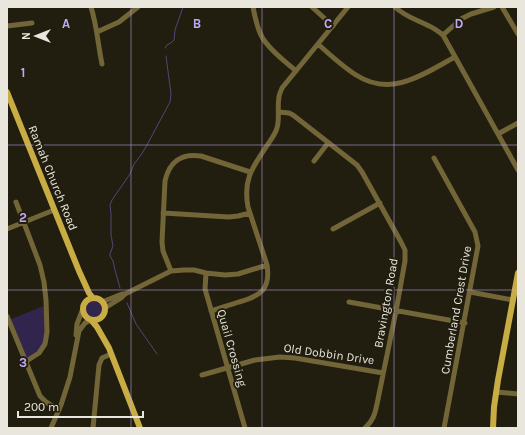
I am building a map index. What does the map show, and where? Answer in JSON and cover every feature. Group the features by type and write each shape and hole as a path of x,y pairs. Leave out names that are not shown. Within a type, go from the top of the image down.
{"main road":[{"name":"Ramah Church Road","path":"7,92 79,271 89,294 93,298"},
{"name":"Ramah Church Road","path":"79,271 86,301"},
{"path":"493,428 496,392 518,273"},
{"path":"110,351 97,327 86,318 82,311 86,301 93,298 98,298 105,308 104,315 101,319 101,324 140,428"},
{"path":"91,321 101,319"}],"street":[{"path":"91,7 94,16 102,64"},
{"path":"97,32 119,22 138,7"},
{"path":"253,7 256,22 263,38 270,48 296,71"},
{"path":"312,7 333,26"},
{"path":"211,311 256,297 266,285 268,278 267,265 247,201 247,183 250,172 276,129 279,112 279,97 282,88 348,7"},
{"path":"395,7 404,14 429,25 443,35 518,170"},
{"path":"443,35 461,19 471,14 494,7"},
{"path":"502,7 518,34"},
{"path":"7,26 32,22"},
{"path":"318,44 356,75 365,80 378,84 401,84 455,57"},
{"name":"Bravington Road","path":"279,112 293,115 357,164 405,250 405,261 396,311 375,416 365,428"},
{"path":"498,134 518,123"},
{"path":"314,161 328,143"},
{"path":"170,271 163,251 162,242 165,181 171,166 181,158 194,155 250,172"},
{"name":"Cumberland Crest Drive","path":"434,158 475,232 478,246 444,428"},
{"path":"16,202 36,255 44,282 46,300 47,332 45,344 34,357 25,362"},
{"path":"333,229 380,204"},
{"path":"7,229 54,210"},
{"path":"163,213 229,217 250,213"},
{"path":"102,302 125,294 170,271 194,270 225,275 238,274 267,265"},
{"name":"Quail Crossing","path":"206,273 205,289 245,428"},
{"path":"470,292 513,300"},
{"path":"105,308 125,294"},
{"path":"349,302 464,323"},
{"path":"77,342 77,324 82,311"},
{"path":"7,316 40,396 46,402 59,410"},
{"path":"51,428 59,410 70,377 79,331 85,323 91,321"},
{"path":"93,428 99,365 102,358 110,351"},
{"name":"Old Dobbin Drive","path":"202,375 255,360 280,357 296,358 383,373"},
{"path":"496,392 518,394"}],"shaded area":[{"path":"90,298 98,298 105,305 105,313 98,320 90,320 83,313 83,305"},
{"path":"44,306 46,329 44,340 39,350 28,358 26,357 11,319"}],"waterway":[{"path":"165,48 174,40 175,30 183,7"},
{"path":"120,288 113,261 110,256 113,246 110,205 147,145 170,102 171,94 166,56"},
{"path":"127,303 136,324 157,354"}]}
